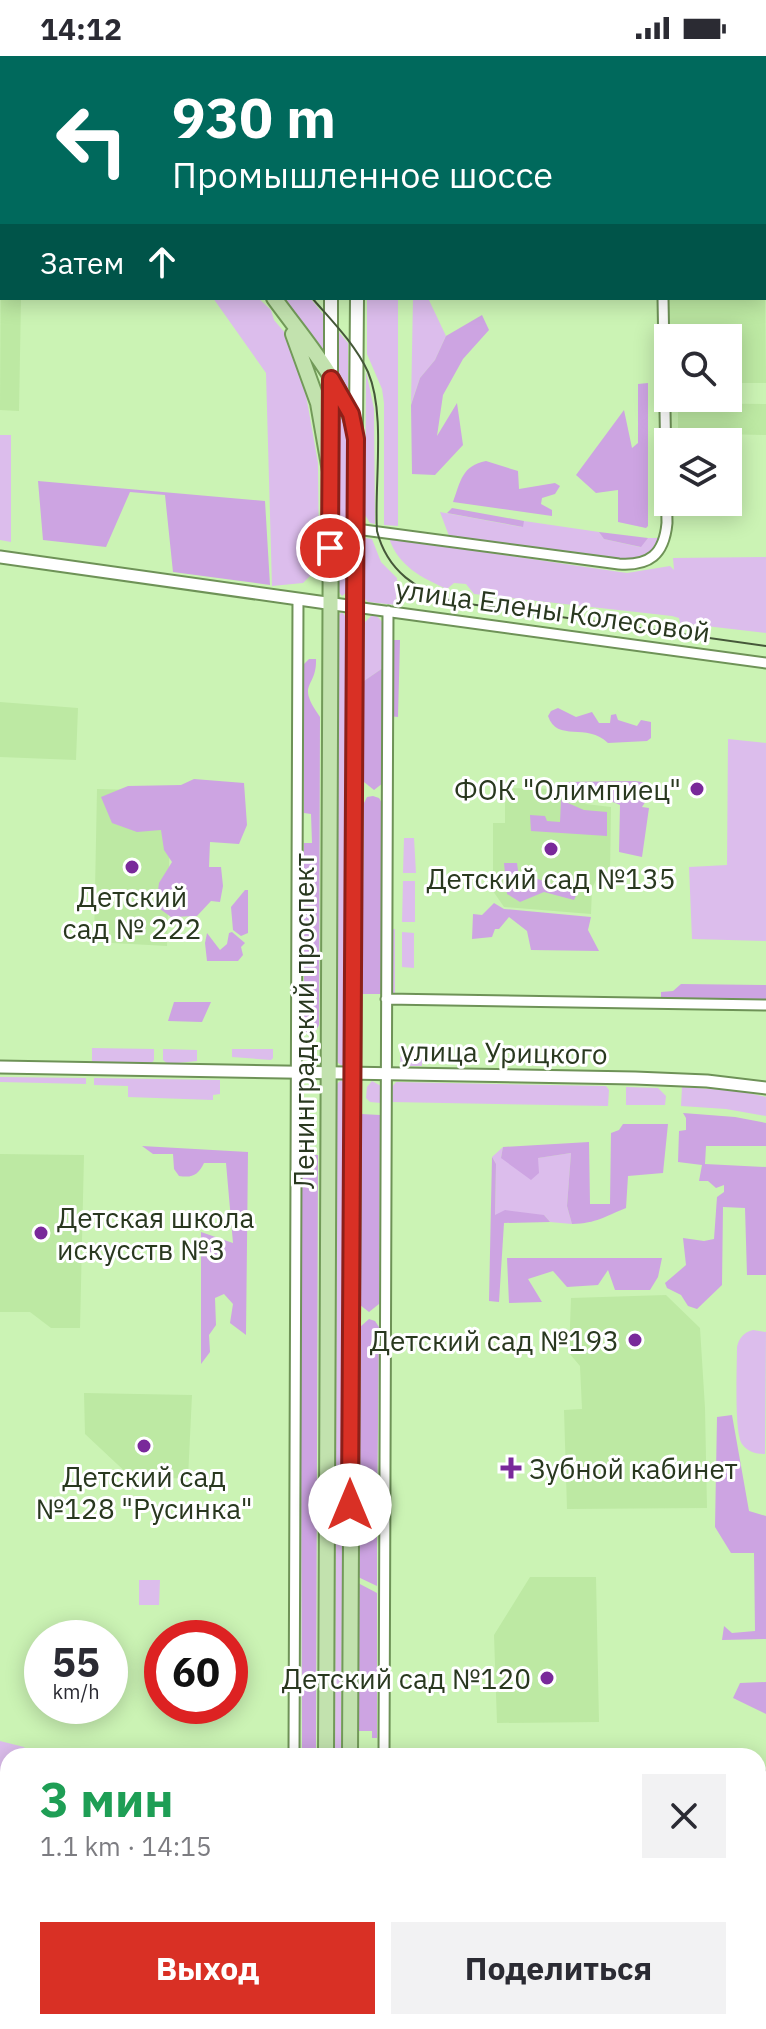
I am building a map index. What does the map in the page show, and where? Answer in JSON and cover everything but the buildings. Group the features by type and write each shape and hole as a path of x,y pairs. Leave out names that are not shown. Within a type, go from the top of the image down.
{"main road":[{"name":"Ленинградский проспект","path":"275,300 331,379 351,414 356,439 350,1748"},
{"name":"Ленинградский проспект","path":"275,300 294,334 311,379 331,477 326,1748"},
{"path":"331,300 331,477"},
{"path":"356,439 357,300"}],"street":[{"path":"356,529 619,564 637,564 651,558 663,542 667,523 663,300"},
{"name":"улица Елены Колесовой","path":"0,557 766,663"},
{"path":"294,1748 298,599"},
{"path":"384,1748 388,611"},
{"name":"улица Урицкого","path":"386,999 766,1005"},
{"name":"улица Урицкого","path":"0,1067 675,1079 766,1088"}],"shaded area":[{"path":"1,300 21,300 19,411 0,410"},
{"path":"214,300 260,300 271,310 274,320 286,334 303,378 318,463 319,562 303,583 272,586 266,373"},
{"path":"285,300 312,300 323,314 323,356"},
{"path":"367,300 398,300 398,526 384,525 384,403 382,389 367,354"},
{"path":"413,300 429,300 446,336 435,360 420,378 411,404"},
{"path":"669,300 765,300 766,383 742,383 742,324 669,324"},
{"path":"482,315 489,330 463,359 443,395 437,436 457,403 463,445 435,475 412,474 411,405 420,378 435,360 446,336"},
{"path":"338,331 348,343 348,392 338,377"},
{"path":"366,371 374,409 375,524 370,523 365,515"},
{"path":"648,383 646,528 618,522 618,490 596,493 576,475 624,410 632,448 638,443 638,384"},
{"path":"742,404 766,404 766,435 742,434 742,428 678,428 678,412 742,412"},
{"path":"339,411 347,427 348,439 347,592 342,596 338,591"},
{"path":"0,435 11,435 11,542 0,540"},
{"path":"486,461 518,471 519,489 555,483 560,486 555,494 542,498 541,504 552,510 552,516 453,502 467,470"},
{"path":"38,481 265,501 270,585 173,572 165,495 130,492 106,547 43,540"},
{"path":"452,508 524,521 523,527 447,513"},
{"path":"440,512 522,527 524,521 599,532 604,539 640,547 648,538 661,538 648,554 628,559 449,536"},
{"path":"599,532 648,538 641,547 604,539"},
{"path":"365,538 372,539 381,562 397,578 396,605 368,602 364,598"},
{"path":"389,538 627,573 670,566 674,570 673,558 766,557 766,633 680,623 679,618 672,616 474,594 466,584 454,583 447,589 405,564"},
{"path":"342,612 346,617 345,1062 342,1066 337,1062 338,616"},
{"path":"371,616 377,616 384,624 383,668 364,681 365,622"},
{"path":"391,640 400,640 398,717 389,716"},
{"path":"309,659 316,659 309,697 320,717 319,1025 315,1032 304,1033 304,843 312,843 311,814 304,813 304,664"},
{"path":"383,668 383,783 374,790 364,782 364,681"},
{"path":"0,702 78,708 76,760 0,757"},
{"path":"558,708 576,717 592,712 599,723 610,723 611,715 616,714 618,720 637,726 641,720 651,722 651,738 647,741 608,743 591,734 558,729 548,716"},
{"path":"728,739 766,743 766,941 692,939 689,867 727,865"},
{"path":"194,779 244,783 247,825 239,844 210,842 209,867 221,867 223,886 220,902 211,901 197,916 171,917 156,906 159,883 172,862 164,850 161,830 137,832 112,823 101,797 128,786 181,785"},
{"path":"562,782 649,783 653,790 642,807 649,808 642,857 619,852 620,805 589,796 573,785"},
{"name":"Детский сад №135","path":"505,788 568,789 586,804 611,807 610,875 598,875 592,889 591,914 504,907 493,891 493,823 505,823"},
{"name":"Детский сад № 222","path":"97,789 171,791 167,946 94,942"},
{"path":"373,796 382,803 381,994 362,994 364,803 367,797"},
{"path":"561,800 584,810 607,812 607,836 531,831 530,815 545,816 547,821 560,822"},
{"path":"404,838 414,838 416,873 403,873"},
{"path":"504,863 517,863 519,878 538,879 560,888 581,885 574,900 544,892 520,902 507,894"},
{"path":"403,881 415,881 415,922 402,922"},
{"path":"248,890 248,933 241,936 233,930 231,907"},
{"path":"494,903 504,909 591,917 588,930 599,951 531,950 527,931 509,917 499,929 495,929 492,937 472,939 473,914 482,915"},
{"path":"391,929 395,929 395,993 390,993"},
{"path":"232,932 245,943 241,947 243,955 238,961 207,961 207,933 220,950 227,944"},
{"path":"402,932 414,933 414,968 402,967"},
{"path":"681,984 766,985 766,1001 661,999 661,992 673,991"},
{"path":"174,1002 211,1002 202,1022 168,1021"},
{"path":"92,1048 154,1049 154,1060 151,1064 92,1063"},
{"path":"163,1049 197,1050 197,1061 168,1064 163,1060"},
{"path":"232,1049 273,1049 273,1058 232,1057"},
{"path":"403,1054 422,1054 422,1066 401,1066 400,1057"},
{"path":"0,1077 86,1078 86,1084 0,1082"},
{"path":"94,1078 220,1080 220,1094 213,1095 213,1100 128,1097 128,1086 94,1085"},
{"path":"341,1080 345,1084 341,1748 335,1748 337,1084"},
{"path":"372,1081 381,1086 381,1103 370,1102 366,1098 367,1087"},
{"path":"396,1082 606,1086 609,1090 608,1106 391,1102 391,1088"},
{"path":"626,1087 658,1088 666,1096 665,1105 626,1105"},
{"path":"682,1087 739,1091 766,1097 766,1116 681,1106"},
{"path":"683,1113 766,1123 766,1146 706,1146 705,1164 766,1167 766,1275 747,1275 745,1208 723,1207 722,1285 697,1309 688,1306 681,1295 667,1288 665,1283 686,1265 683,1238 714,1239 717,1197 724,1192 724,1185 716,1188 708,1181 699,1181 702,1165 678,1162 679,1131 686,1130"},
{"path":"361,1114 380,1115 379,1304 369,1312 360,1305"},
{"path":"623,1124 668,1124 663,1173 628,1176 626,1208 594,1221 572,1224 567,1206 571,1153 538,1158 539,1173 531,1180 501,1158 503,1147 589,1142 590,1204 610,1204 611,1133"},
{"path":"142,1146 248,1152 246,1335 230,1323 233,1304 224,1294 215,1298 216,1325 209,1335 210,1352 201,1364 201,1232 233,1243 226,1163 204,1163 194,1175 179,1176 174,1169 173,1154 153,1154"},
{"path":"503,1147 501,1158 538,1158 571,1153 567,1206 572,1224 550,1222 544,1215 495,1216 496,1164 492,1157"},
{"name":"Детская школа искусств №3","path":"0,1154 84,1155 80,1328 51,1328 30,1312 0,1312"},
{"path":"300,1154 318,1155 316,1748 302,1748"},
{"path":"492,1157 496,1164 495,1215 505,1210 544,1215 550,1222 504,1223 499,1302 489,1301"},
{"path":"507,1258 662,1258 658,1277 650,1290 615,1290 608,1270 598,1285 567,1287 553,1271 528,1279 542,1302 509,1303"},
{"path":"666,1295 700,1328 707,1508 567,1509 564,1410 582,1409 580,1366 569,1353 571,1298"},
{"path":"369,1319 379,1327 377,1521 358,1530 360,1327"},
{"path":"753,1330 766,1332 765,1454 744,1447 738,1427 737,1347 742,1336"},
{"name":"Детский сад №128 \"Русинка\"","path":"84,1393 192,1395 188,1478 133,1479 85,1434"},
{"path":"732,1415 749,1511 766,1516 766,1639 722,1640 724,1626 732,1633 755,1631 754,1553 731,1553 715,1527 717,1417"},
{"path":"377,1529 377,1586 358,1577 358,1537"},
{"name":"Детский сад №120","path":"530,1577 596,1577 599,1722 497,1723 494,1635"},
{"path":"139,1580 160,1580 159,1605 139,1605"},
{"path":"358,1583 377,1593 377,1738 372,1738 372,1731 358,1731"},
{"path":"766,1682 766,1714 733,1698 740,1683"},
{"path":"0,1741 25,1748 0,1748"}],"tram line":[{"path":"314,300 350,342 368,372 377,408 377,531 388,557 416,585 455,602 766,646"}],"place":[{"name":"ФОК \"Олимпиец\"","path":"697,789"},
{"name":"Детский сад №135","path":"551,849"},
{"name":"Детский сад № 222","path":"132,867"},
{"name":"Детская школа искусств №3","path":"41,1233"},
{"name":"Детский сад №193","path":"635,1340"},
{"name":"Детский сад №128 \"Русинка\"","path":"144,1446"},
{"name":"Зубной кабинет","path":"511,1468"},
{"name":"Детский сад №120","path":"547,1678"}],"route":[{"path":"330,548 331,379 351,414 356,439 350,1505"}]}
